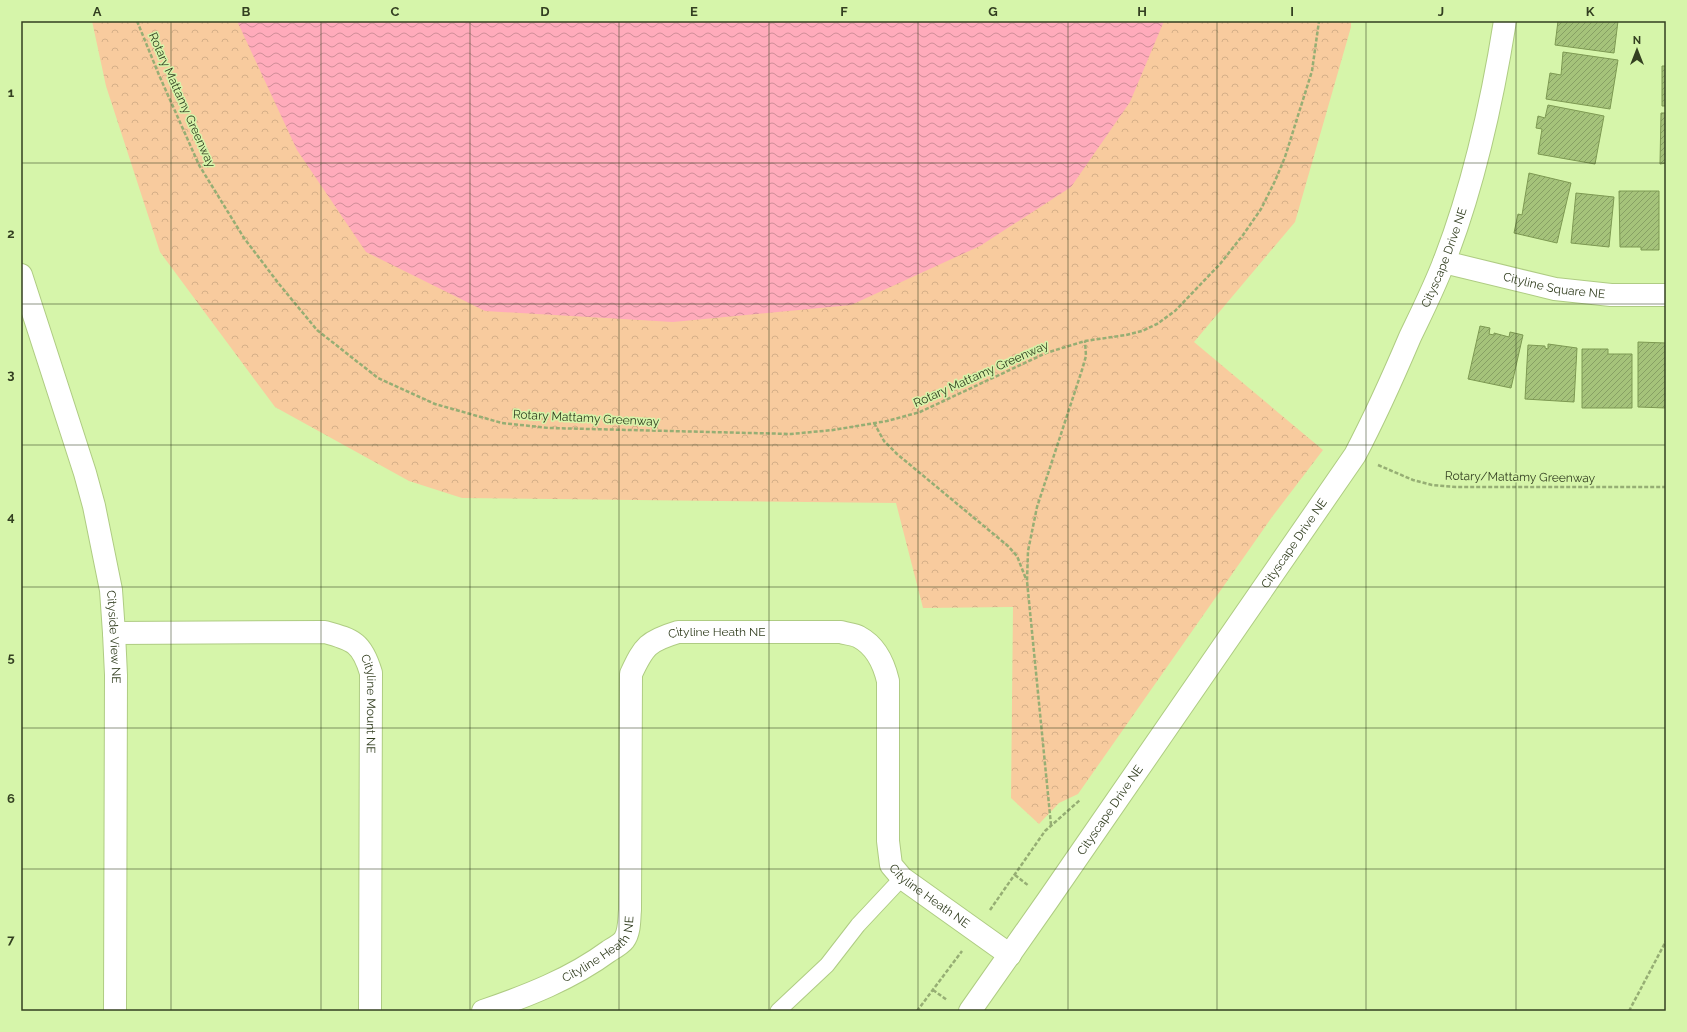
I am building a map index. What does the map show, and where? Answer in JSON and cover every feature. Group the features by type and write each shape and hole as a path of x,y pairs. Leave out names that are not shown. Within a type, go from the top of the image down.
{"street":[{"name":"Cityscape Drive NE","path":"961,1007 1010,955 1355,455 1370,426 1444,262 1466,198 1478,153 1495,84 1505,21"},
{"name":"Cityline Square NE","path":"1444,262 1555,289 1611,295 1666,295"},
{"name":"Cityside View NE","path":"21,275 85,473 111,590 116,675 115,1011"},
{"name":"Cityline Mount NE","path":"114,633 325,632 343,637 357,645 366,656 371,673 370,1011"},
{"name":"Cityline Heath NE","path":"483,1011 528,995 576,972 600,958 624,940 629,926 630,910 631,674 640,655 648,645 659,638 678,632 841,632 859,637 877,652 886,669 888,681 889,855 891,865 902,878 1010,955"}],"lane":[{"path":"778,1011 827,964 858,925 902,878"}],"path":[{"name":"Rotary Mattamy Greenway","path":"137,21 159,75 200,165 244,238 278,284 317,330 378,378 435,404 502,423 549,428 791,434 833,430 874,423 920,412 1046,352 1086,341 1126,335 1157,324 1175,311 1220,264 1261,209 1285,157 1312,71 1319,21"},
{"path":"1051,825 1027,581 1028,552 1037,507 1086,356 1086,341"},
{"path":"874,423 884,441 897,454 1008,546 1021,563 1027,581"},
{"name":"Rotary/Mattamy Greenway","path":"1355,455 1413,480 1432,485 1456,487 1666,487"},
{"path":"991,908 1045,831 1080,800"},
{"path":"1015,875 1031,888"},
{"path":"1629,1011 1666,941"},
{"path":"917,1011 957,958"},
{"path":"933,990 961,1007"}],"green space":[{"path":"92,21 1351,21 1351,27 1295,222 1194,342 1323,450 1272,517 1078,794 1059,803 1039,824 1011,798 1013,607 923,608 896,503 462,498 409,481 275,407 160,252 106,86"}],"water":[{"path":"237,21 1164,21 1130,102 1071,187 980,246 851,305 673,322 485,311 366,252 297,150"}],"building":[{"path":"1558,21 1618,21 1614,53 1555,45"},
{"path":"1563,52 1618,60 1610,109 1546,99 1550,73 1561,75"},
{"path":"1662,66 1666,66 1666,106 1662,106"},
{"path":"1548,105 1604,116 1595,164 1538,154 1542,129 1536,128 1538,116 1545,118"},
{"path":"1661,113 1666,113 1666,163 1660,164"},
{"path":"1529,173 1571,183 1557,243 1514,233 1518,214 1522,215"},
{"path":"1619,191 1659,191 1659,250 1641,250 1641,247 1620,247"},
{"path":"1576,193 1614,197 1609,247 1571,243"},
{"path":"1480,326 1490,328 1489,334 1494,335 1494,333 1509,337 1510,332 1523,335 1511,388 1468,379"},
{"path":"1638,342 1666,343 1666,408 1638,407"},
{"path":"1548,344 1577,348 1574,402 1525,399 1528,345 1545,346 1545,348 1548,349"},
{"path":"1582,349 1608,349 1608,354 1632,354 1632,408 1582,408"}]}
